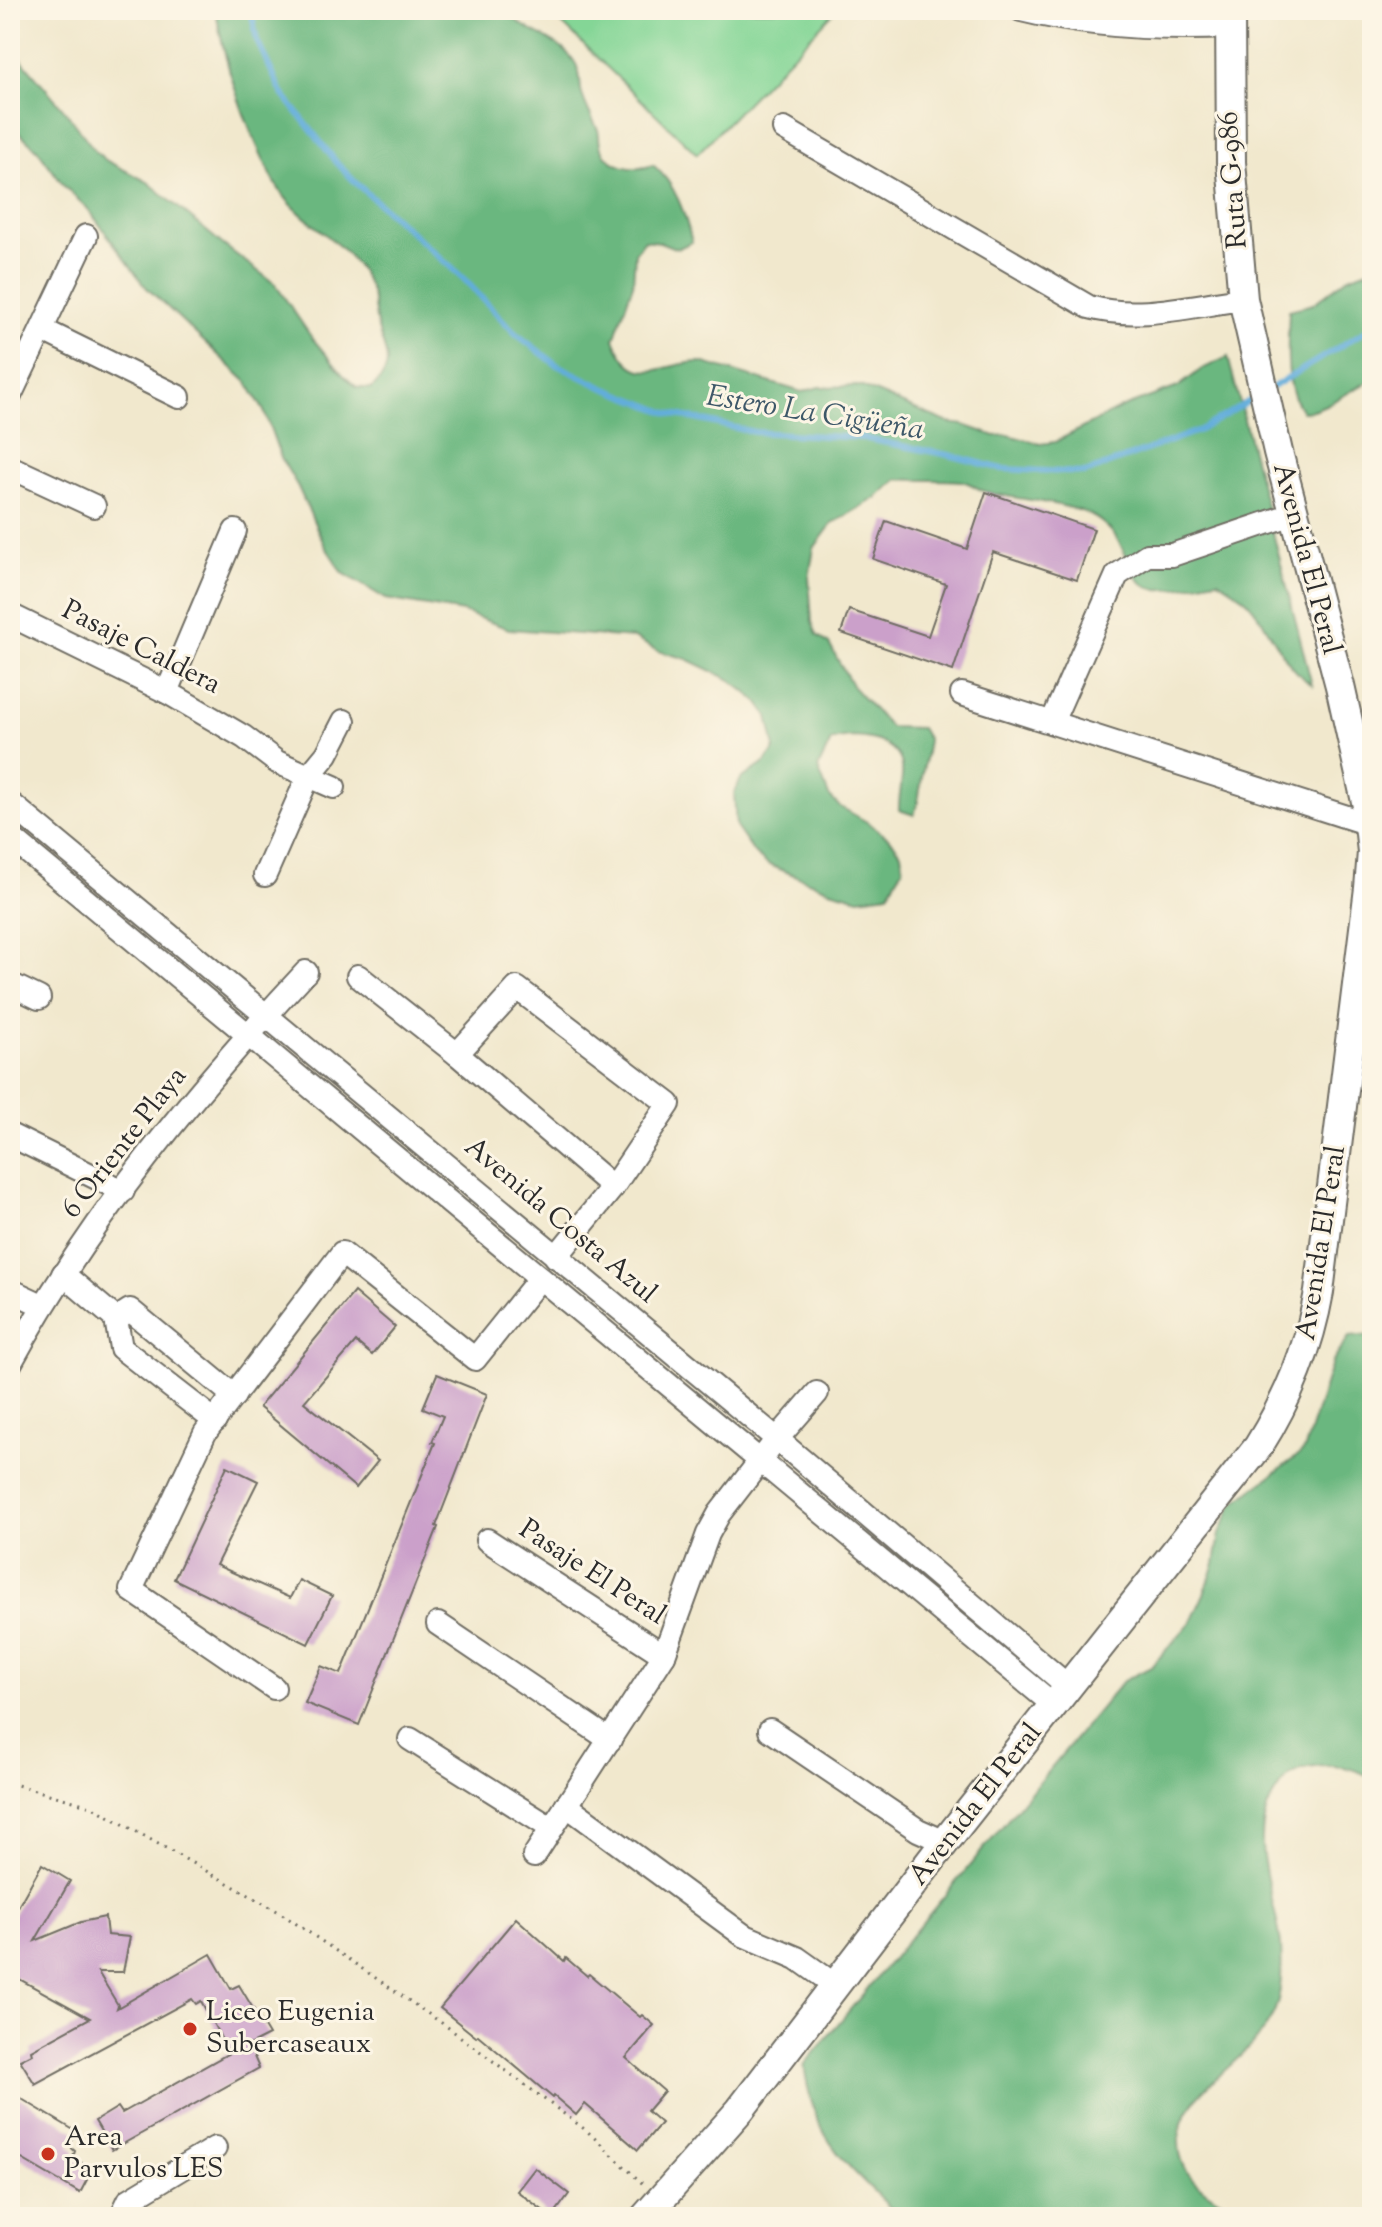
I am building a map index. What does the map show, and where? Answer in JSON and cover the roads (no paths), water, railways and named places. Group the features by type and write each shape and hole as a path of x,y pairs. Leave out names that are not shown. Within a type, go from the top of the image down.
{"main road":[{"name":"Ruta G-986","path":"1230,19 1231,162 1243,299 1254,348"},
{"name":"Avenida El Peral","path":"653,2208 740,2110 945,1842 1258,1447 1285,1401 1303,1360 1321,1276 1371,870 1371,825 1340,686 1254,348"}],"street":[{"path":"1021,10 1066,21 1183,29 1230,19"},
{"path":"784,129 1089,307 1136,313 1243,299"},
{"path":"10,396 86,236"},
{"path":"43,330 179,397"},
{"path":"10,467 94,506"},
{"path":"1052,722 1117,575 1147,555 1172,555 1296,513"},
{"path":"167,692 235,531"},
{"name":"Pasaje Caldera","path":"10,615 167,692 244,737 277,762 334,787"},
{"path":"962,694 1371,825"},
{"path":"265,875 308,777 327,754 344,721"},
{"name":"Avenida Costa Azul","path":"10,803 777,1439 1062,1697"},
{"name":"Avenida Costa Azul","path":"10,837 760,1462 1062,1697"},
{"name":"6 Oriente Playa","path":"10,1364 42,1305 123,1191 249,1035 306,972"},
{"path":"358,976 457,1054 613,1187"},
{"path":"10,984 39,998"},
{"path":"457,1054 517,988 669,1104 613,1187 556,1257"},
{"path":"10,1135 123,1191"},
{"path":"274,1688 131,1590 205,1433 342,1253 475,1359 540,1278"},
{"path":"63,1274 116,1319 121,1348 215,1421"},
{"path":"10,1290 42,1305"},
{"path":"116,1319 130,1310 234,1396"},
{"path":"534,1856 664,1655 708,1534 777,1439 817,1393"},
{"name":"Pasaje El Peral","path":"487,1540 664,1655"},
{"path":"438,1624 610,1740"},
{"path":"770,1730 918,1830 945,1842"},
{"path":"410,1739 551,1828"},
{"path":"566,1805 743,1935 797,1958 835,1985"},
{"path":"121,2217 129,2200 215,2148"}],"waterway":[{"name":"Estero La Cigüeña","path":"251,10 257,41 282,93 358,185 464,279 515,333 557,365 668,413 754,432 862,438 1002,469 1085,473 1200,430 1256,397"},
{"name":"Estero La Cigüeña","path":"1273,387 1372,327"}],"place":[{"name":"Liceo Eugenia Subercaseaux","path":"190,2029"},
{"name":"Area Parvulos LES","path":"48,2154"}]}
